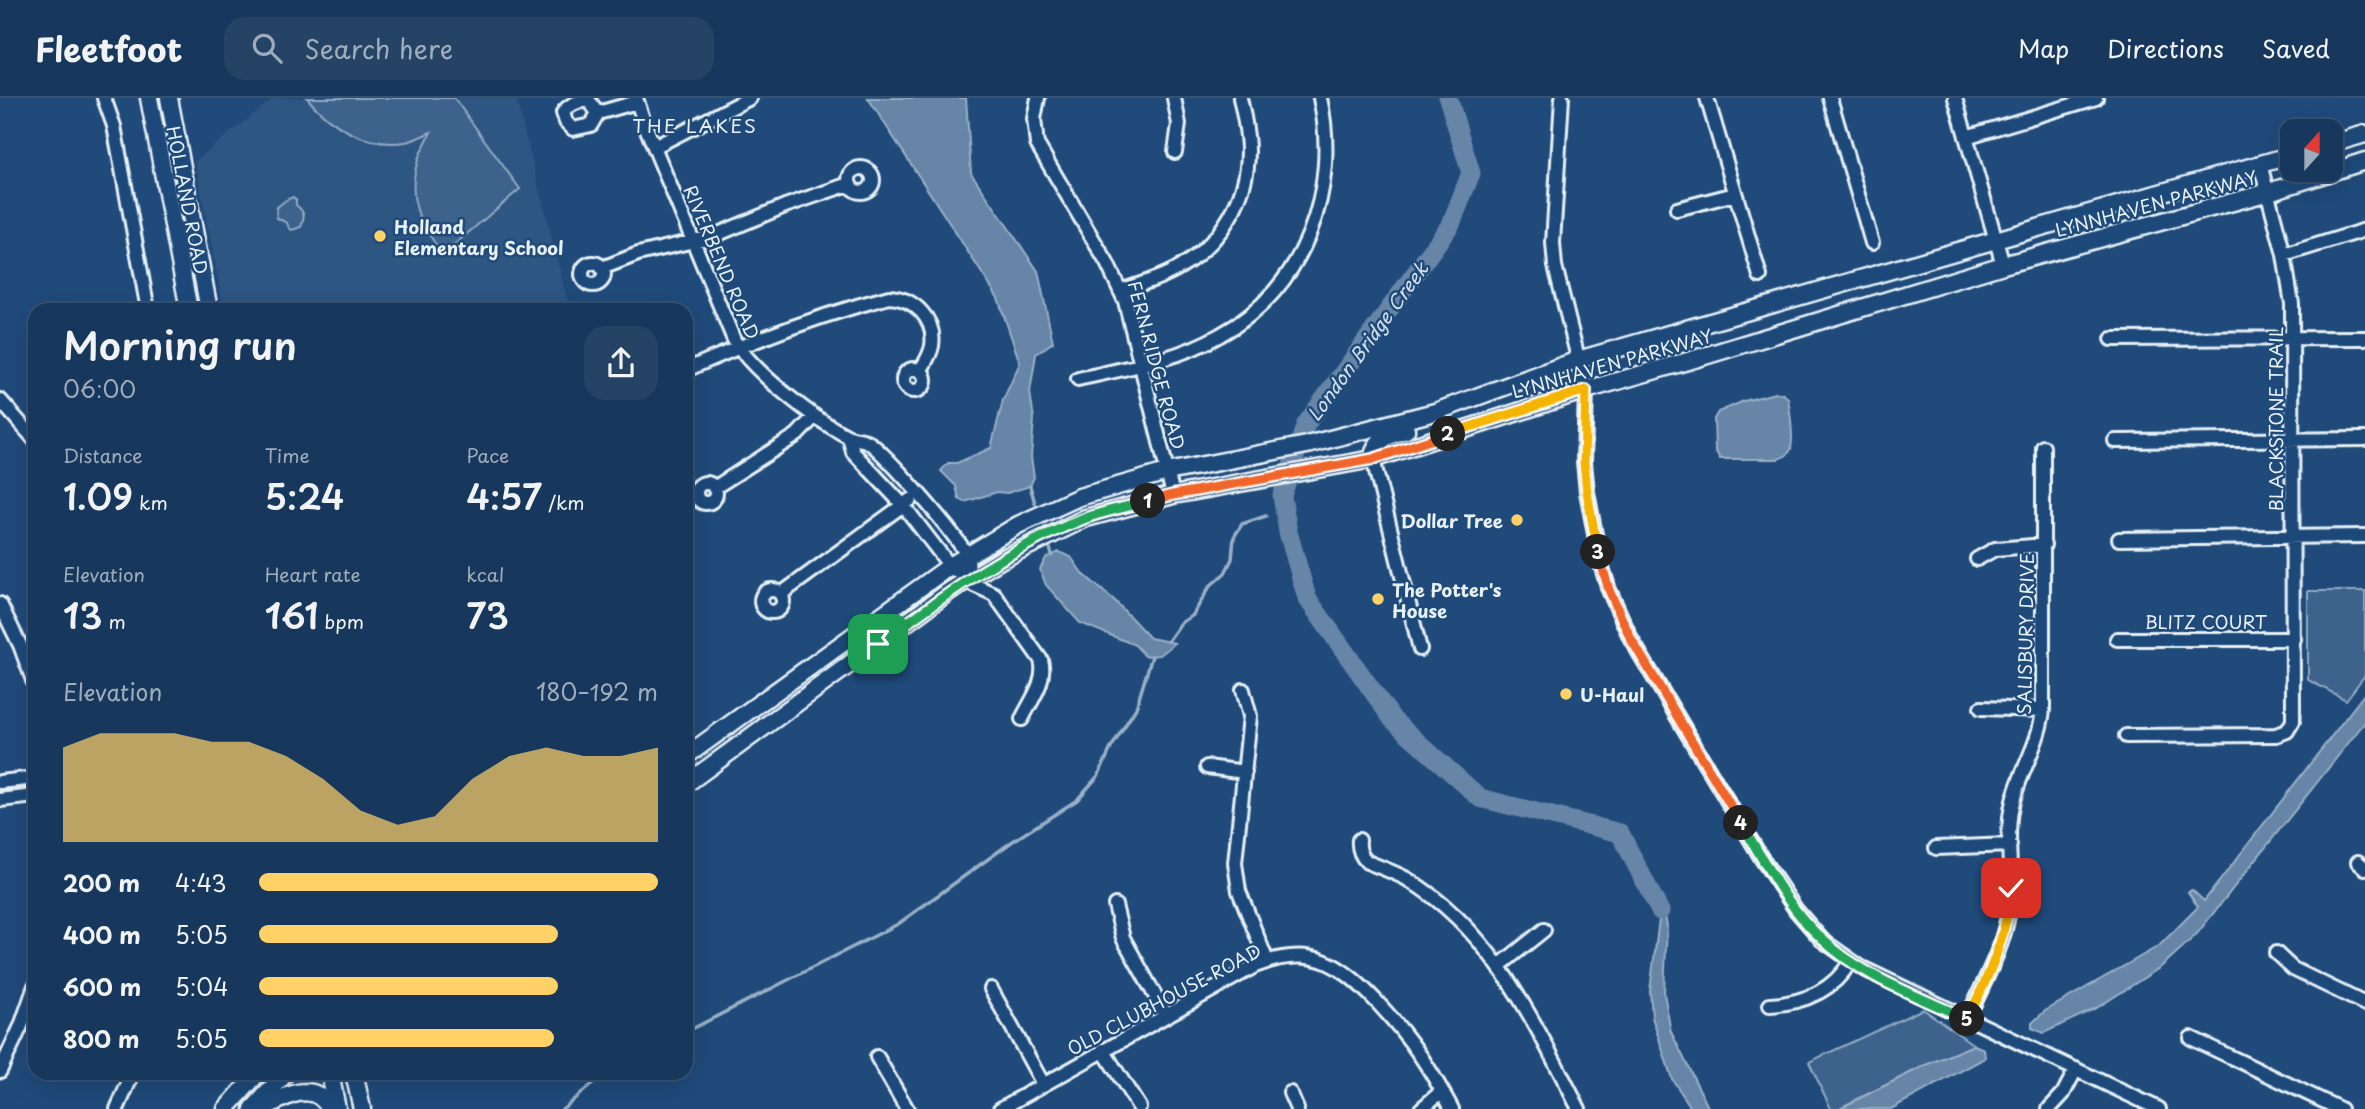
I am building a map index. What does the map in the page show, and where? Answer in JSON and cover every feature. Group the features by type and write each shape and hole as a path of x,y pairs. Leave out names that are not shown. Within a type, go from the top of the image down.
{"main road":[{"name":"HOLLAND ROAD","path":"149,98 188,303"},
{"name":"HOLLAND ROAD","path":"169,98 208,303"},
{"path":"2343,140 2365,134"},
{"name":"LYNNHAVEN PARKWAY","path":"693,751 950,566 1018,525 1079,497 1167,472 1307,444 1458,404 1578,360 2280,158"},
{"name":"LYNNHAVEN PARKWAY","path":"693,779 968,580 1021,549 1086,518 1173,495 1373,459 1586,390 2003,265 2269,192 2365,162"},
{"path":"1373,459 1376,447 1387,435 1438,418 1458,404"},
{"path":"226,1109 252,1080"},
{"path":"253,1109 280,1080"},
{"path":"331,1080 337,1109"},
{"path":"356,1080 362,1109"},
{"path":"262,1109 287,1095 301,1092 311,1093 325,1100 330,1109"}],"street":[{"path":"104,98 114,126 147,303"},
{"path":"654,147 750,98"},
{"name":"FERN RIDGE ROAD","path":"1038,98 1034,132 1041,154 1096,242 1121,290 1173,495"},
{"path":"1174,98 1179,124 1175,152"},
{"path":"1121,290 1181,267 1208,246 1230,216 1239,200 1247,164 1247,132 1240,98"},
{"path":"1078,379 1141,365 1206,343 1233,328 1266,300 1293,266 1310,235 1324,188 1326,140 1320,98"},
{"path":"1562,98 1552,220 1553,243 1555,266 1586,390 1584,462 1600,561 1631,639 1685,731 1796,910 1822,940 1850,962 2159,1109"},
{"path":"1707,98 1760,276"},
{"path":"1830,98 1872,243"},
{"path":"1955,98 2003,265"},
{"path":"1966,136 2096,98"},
{"path":"598,113 636,100"},
{"name":"RIVERBEND ROAD","path":"636,100 739,348 758,372 849,437 868,442 898,469 968,555"},
{"name":"BLACKSTONE TRAIL","path":"2126,736 2282,734 2293,722 2292,304 2284,255 2260,164"},
{"path":"602,268 638,254 710,237 785,206 849,184"},
{"path":"1678,209 1735,194"},
{"path":"2284,255 2365,230"},
{"path":"693,367 739,348 889,297 916,305 932,331 932,349 920,371"},
{"path":"2112,338 2365,338"},
{"path":"0,400 28,432"},
{"path":"714,488 797,435 816,415"},
{"name":"RIVERBEND ROAD","path":"849,437 853,452 903,505 950,566 998,599 1041,660 1042,679 1022,719"},
{"path":"2115,441 2365,439"},
{"name":"SALISBURY DRIVE","path":"1967,1019 1999,949 2005,929 2011,888 2012,802 2038,737 2043,710 2043,447"},
{"path":"1373,459 1420,649"},
{"path":"781,594 918,494"},
{"path":"2119,539 2365,536"},
{"path":"1977,559 1995,549 2044,545"},
{"path":"968,555 968,580"},
{"path":"0,604 28,667"},
{"name":"BLITZ COURT","path":"2117,639 2294,639"},
{"path":"1243,690 1250,716 1235,863 1236,878 1267,961"},
{"path":"1980,708 2043,710"},
{"path":"1207,767 1245,772"},
{"path":"0,782 28,779"},
{"path":"0,800 28,797"},
{"path":"1359,841 1359,851 1367,862 1406,879 1431,897 1454,916 1499,966 1523,1002 1579,1109"},
{"path":"1936,848 2010,845"},
{"path":"1115,905 1123,938 1166,1015"},
{"path":"1499,966 1544,930"},
{"path":"2276,953 2293,969 2365,1004"},
{"name":"OLD CLUBHOUSE ROAD","path":"1000,1109 1267,961 1286,957 1315,958 1354,978 1419,1050 1452,1109"},
{"path":"1770,1005 1797,1001 1825,989 1845,971 1850,962"},
{"path":"991,989 1043,1084"},
{"path":"0,1071 28,1006"},
{"path":"2191,1038 2340,1109"},
{"path":"1103,1050 1139,1107"},
{"path":"877,1057 907,1109"},
{"path":"2049,1109 2063,1094 2076,1069"},
{"path":"117,1109 130,1080"},
{"path":"1421,1109 1442,1091"},
{"path":"1290,1093 1297,1109"}],"shaded area":[{"name":"Holland Elementary School","path":"274,98 516,98 568,303 223,303 195,161"},
{"path":"307,98 454,98 520,189 443,254 427,232 414,198 415,172 431,132 405,142 377,142 338,126"},
{"path":"868,98 966,98 971,173 1038,271 1053,342 1036,354 1030,392 1034,419 1031,457 1034,477 1030,486 965,502 959,499 956,486 941,471 948,463 957,463 991,448 1003,400 1020,363 998,298"},
{"path":"293,197 304,217 301,227 292,230 287,223 277,218 276,208"},
{"path":"1775,393 1788,398 1792,437 1789,453 1778,459 1720,459 1715,450 1714,419 1718,412 1744,401"},
{"path":"1059,552 1071,557 1082,573 1114,600 1150,638 1175,643 1160,655 1145,656 1135,645 1080,623 1046,585 1040,569 1046,558"},
{"path":"2308,591 2365,591 2365,675 2346,700 2308,680"},
{"path":"2365,693 2365,722 2196,935 2161,967 2098,1007 2044,1033 2032,1028 2032,1023 2045,1011 2159,946 2198,907 2188,892 2192,890 2204,901"},
{"path":"1660,911 1665,915 1667,925 1664,993 1671,1032 1709,1109 1692,1109 1672,1079 1652,1017 1650,991"},
{"path":"1923,1009 1974,1045 1926,1065 1838,1109 1831,1109 1809,1062"},
{"path":"1974,1045 1984,1049 1985,1058 1891,1109 1838,1109 1926,1065"}],"waterway":[{"name":"London Bridge Creek","path":"1448,98 1471,173 1451,224 1306,424 1282,496 1288,532 1307,598 1393,720 1480,798 1620,833 1660,911"},
{"path":"1030,486 1035,503"},
{"path":"1168,641 1181,623 1193,615 1210,586 1225,573 1232,559 1234,537 1242,524 1266,516"},
{"path":"1050,548 1052,555"},
{"path":"693,1028 898,924 1013,841 1077,800 1098,776 1111,748 1136,708 1152,656"},
{"path":"562,1109 597,1080"}],"place":[{"name":"Holland Elementary School","path":"380,236"},
{"name":"Dollar Tree","path":"1517,520"},
{"name":"The Potter's House","path":"1378,599"},
{"name":"U-Haul","path":"1566,694"}],"district":[{"name":"THE LAKES","path":"695,125"}],"route":[{"path":"878,644 951,590 1002,559 1086,518 1173,495 1373,459 1586,390 1584,462 1587,492 1600,561 1618,612 1631,639 1762,859 1810,927 1843,957 1861,968 1967,1019 1999,949 2011,888"}]}
